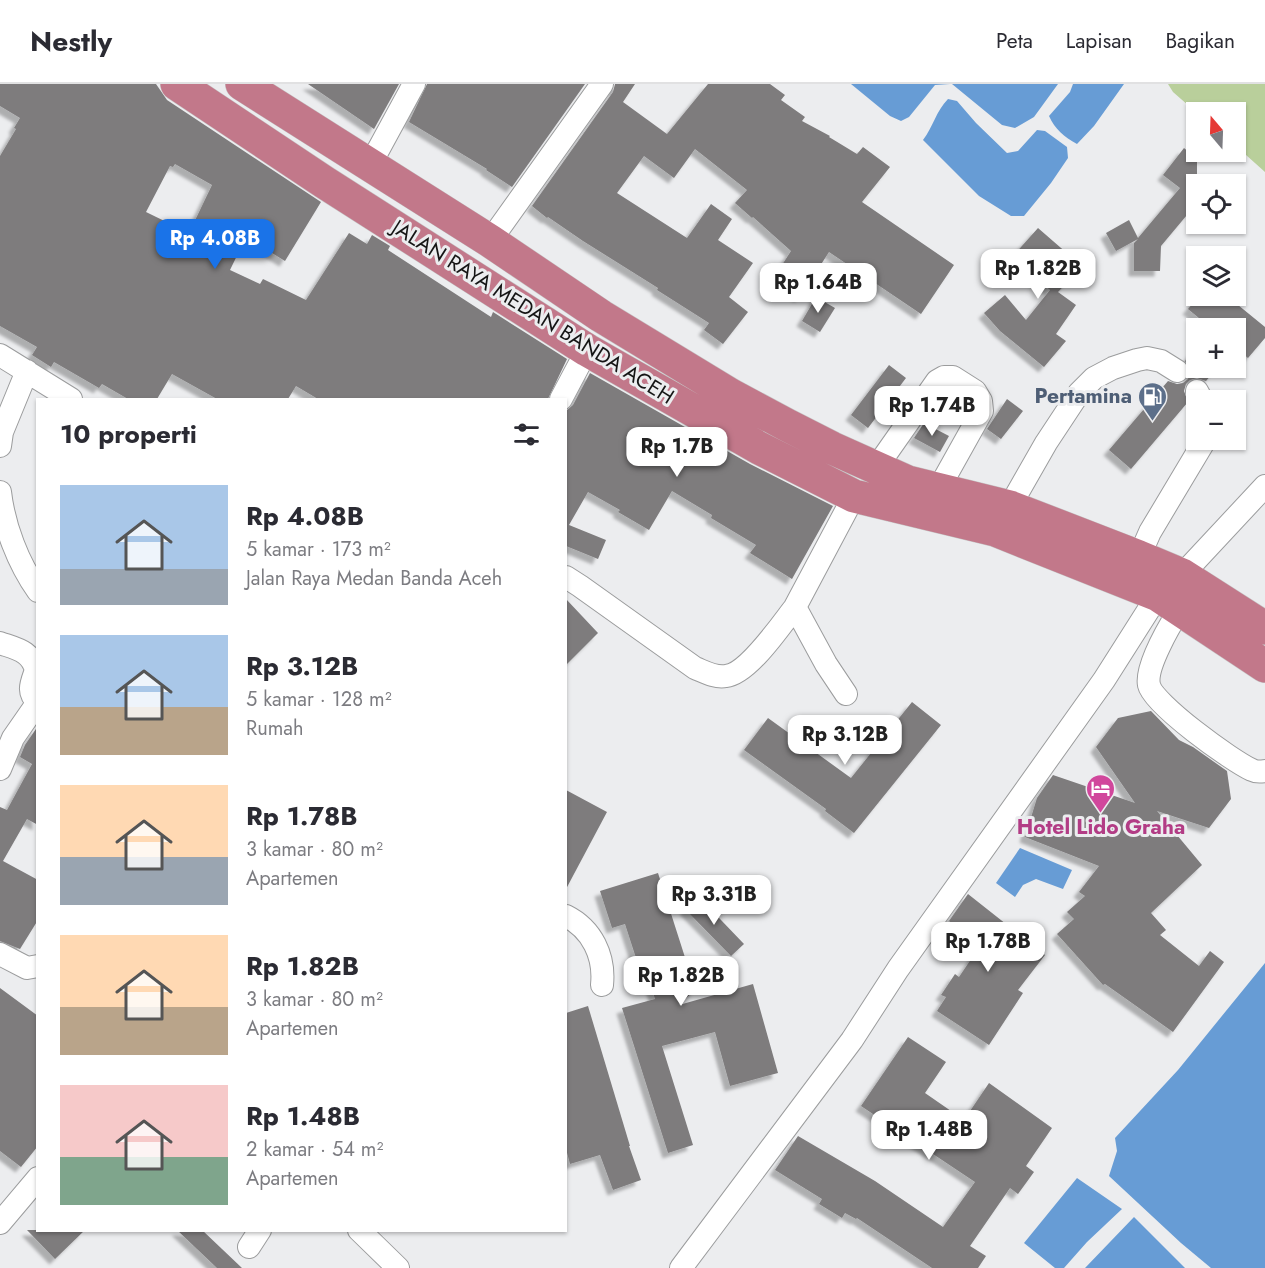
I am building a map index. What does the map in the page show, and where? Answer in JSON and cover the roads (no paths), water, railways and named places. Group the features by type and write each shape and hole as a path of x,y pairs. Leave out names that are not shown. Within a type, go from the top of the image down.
{"highway":[{"name":"JALAN RAYA MEDAN BANDA ACEH","path":"177,84 324,182 587,350 759,448 854,496 1003,519 1139,557 1173,593 1265,666"},
{"name":"JALAN RAYA MEDAN BANDA ACEH","path":"243,84 490,241 601,316 731,395 814,439 908,482 939,488 1003,519 1173,593 1265,628"}],"street":[{"path":"370,165 414,84"},
{"path":"490,241 602,84"},
{"path":"562,398 587,350"},
{"path":"0,355 69,398"},
{"path":"1003,519 1046,443 1079,393 1094,378 1113,368 1147,358 1161,361 1177,371"},
{"path":"0,446 2,432 27,371"},
{"path":"876,468 937,381 944,377 953,377 975,391 981,401 982,411 939,488"},
{"path":"1139,557 1150,532 1199,450"},
{"path":"681,1268 852,1040 898,969 1104,680 1173,593 1265,486"},
{"path":"0,492 19,560 36,588"},
{"path":"567,578 695,668 712,676 736,674 751,660 795,607 854,496"},
{"path":"1173,593 1148,679 1151,691 1193,732 1252,771 1265,771"},
{"path":"795,607 826,664 846,694"},
{"path":"0,643 22,651 32,658 36,670 30,687 31,694 36,700"},
{"path":"0,769 6,735 36,704"},
{"path":"567,917 587,931 598,949 603,973 602,985"},
{"path":"0,954 27,968 36,966"},
{"path":"0,1223 36,1180"},
{"path":"361,1232 398,1268"}],"water":[{"path":"851,84 950,84 935,85 909,117 901,121 890,116"},
{"path":"952,84 1058,84 1034,117 1015,128 1002,125"},
{"path":"1073,84 1124,84 1094,126 1077,144 1060,132 1049,116 1070,92"},
{"path":"948,99 957,101 1007,153 1018,151 1037,130 1045,131 1067,147 1068,158 1024,216 1011,216 979,196 923,140"},
{"path":"1020,848 1072,870 1063,889 1036,879 1023,885 1015,897 996,883"},
{"path":"1265,963 1265,1268 1211,1268 1109,1176 1117,1151 1115,1138 1178,1070"},
{"path":"1077,1178 1122,1209 1087,1242 1064,1268 1055,1268 1024,1243"},
{"path":"1134,1217 1185,1268 1085,1268"}],"place":[{"name":"Pertamina","path":"1153,422"},
{"name":"Hotel Lido Graha","path":"1101,814"}]}
